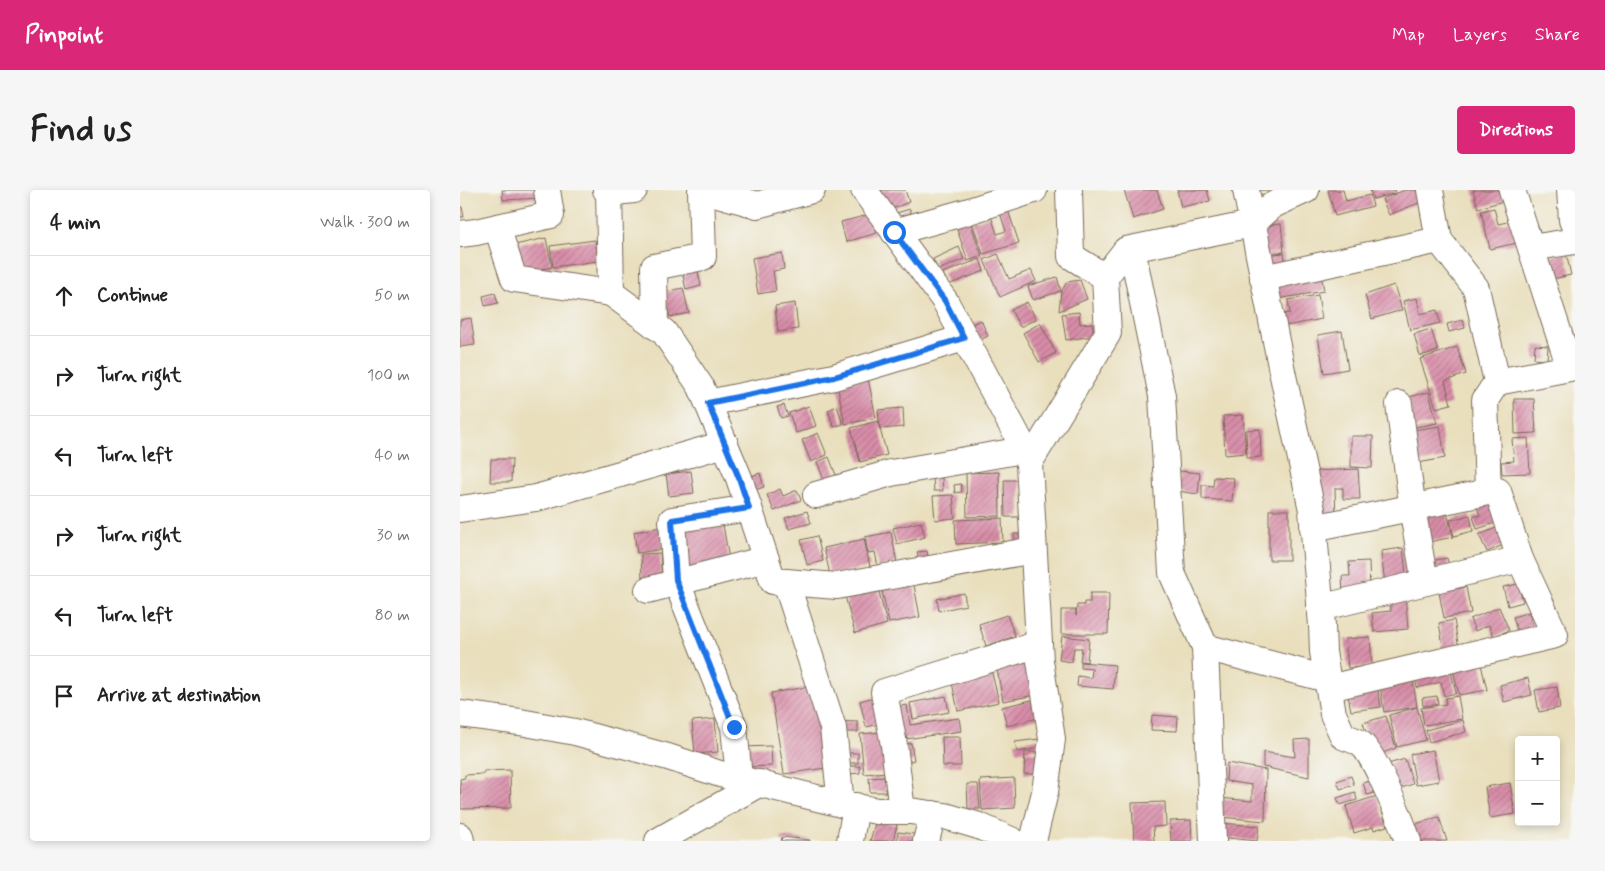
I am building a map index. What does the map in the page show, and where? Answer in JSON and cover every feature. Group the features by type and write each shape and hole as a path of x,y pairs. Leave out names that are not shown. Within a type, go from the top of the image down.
{"street":[{"path":"460,234 551,215 548,190"},
{"path":"611,293 608,190 615,192 634,190"},
{"path":"655,326 654,267 702,257 702,190 757,205 812,190"},
{"path":"864,190 945,301 1026,457 1039,644 1052,739 1045,792 1033,841"},
{"path":"894,232 963,201 1034,190"},
{"path":"1069,190 1071,256 1105,277"},
{"path":"1246,190 1312,510 1323,652 1333,714 1343,736 1362,744 1380,773 1402,822 1408,841"},
{"path":"816,495 891,473 1026,457 1108,332 1105,277 1126,250 1252,224 1274,205 1306,190"},
{"path":"1430,190 1438,240 1476,288 1497,382 1485,400 1488,492"},
{"path":"1497,382 1569,374 1570,368 1512,190"},
{"path":"1570,190 1572,220 1575,228"},
{"path":"497,227 514,279 611,293 664,332 701,387 739,478 773,581 838,586 1033,550"},
{"path":"1264,278 1438,240"},
{"path":"1531,248 1575,242"},
{"path":"1132,249 1162,396 1172,573 1205,647 1213,841"},
{"path":"708,403 834,377 964,338"},
{"path":"1399,404 1412,508 1425,582"},
{"path":"460,509 536,498 725,444"},
{"path":"1205,647 1328,684 1555,635 1520,559 1498,492 1488,492 1313,528"},
{"path":"749,508 672,520 677,583 734,727 749,781"},
{"path":"648,590 766,559"},
{"path":"1320,608 1520,559"},
{"path":"786,582 834,728 849,805 850,841"},
{"path":"902,811 894,745 884,692 1039,644"},
{"path":"460,714 575,732 749,781 877,811 902,811 945,816 979,826 1013,841"},
{"path":"659,841 749,781"},
{"path":"926,841 933,814"},
{"path":"460,836 461,841"}],"building":[{"path":"502,190 542,190 542,198 503,200"},
{"path":"875,190 905,190 909,202 884,212"},
{"path":"1124,190 1157,190 1163,209 1133,219"},
{"path":"1177,190 1207,190 1210,201 1181,207"},
{"path":"1252,190 1281,190 1281,191 1253,196"},
{"path":"1328,190 1343,190 1346,201 1370,195 1373,206 1335,216"},
{"path":"1370,190 1395,190 1396,193 1373,199"},
{"path":"1405,190 1416,190 1421,202 1389,215 1382,199"},
{"path":"1473,190 1505,190 1508,200 1478,208"},
{"path":"1006,204 1019,243 983,254 972,222 991,216 997,234 1006,231 998,207"},
{"path":"460,207 462,207 464,217 460,217"},
{"path":"1494,208 1498,224 1512,221 1517,243 1490,249 1481,211"},
{"path":"910,209 911,214 919,211 921,218 897,226 893,214"},
{"path":"872,214 877,233 846,242 841,222"},
{"path":"968,216 982,256 968,261 954,221"},
{"path":"1281,224 1284,252 1265,254 1261,226"},
{"path":"546,238 552,267 521,273 515,245"},
{"path":"595,240 598,261 553,267 550,246"},
{"path":"959,247 964,259 938,270 933,259"},
{"path":"782,253 784,269 773,271 776,291 758,294 752,258"},
{"path":"1284,253 1286,269 1267,272 1265,255"},
{"path":"1566,253 1571,275 1548,280 1543,258"},
{"path":"998,254 1009,279 1031,270 1036,281 1000,297 984,260"},
{"path":"980,259 984,271 948,285 943,273"},
{"path":"697,267 701,286 686,290 682,270"},
{"path":"1321,273 1324,291 1272,300 1269,282"},
{"path":"1057,277 1061,291 1033,300 1028,286"},
{"path":"1080,280 1087,299 1059,311 1061,292 1067,282"},
{"path":"1394,285 1402,310 1372,319 1365,295"},
{"path":"683,288 689,313 670,317 664,292"},
{"path":"495,293 498,303 485,306 483,296"},
{"path":"1318,295 1322,319 1286,326 1284,314 1290,313 1288,300"},
{"path":"1417,298 1420,314 1437,310 1440,323 1410,330 1403,301"},
{"path":"1027,302 1036,319 1020,327 1011,310"},
{"path":"795,303 798,329 778,332 775,306"},
{"path":"1079,312 1080,324 1092,323 1094,336 1066,340 1062,314"},
{"path":"471,318 475,345 460,347 460,320"},
{"path":"981,320 988,336 980,340 972,324"},
{"path":"1463,320 1465,328 1449,332 1447,324"},
{"path":"1040,323 1056,353 1039,362 1023,333"},
{"path":"1431,329 1438,351 1420,356 1414,334"},
{"path":"1342,331 1348,369 1324,373 1318,335"},
{"path":"1535,345 1548,346 1547,360 1534,359"},
{"path":"1457,347 1466,374 1445,381 1451,404 1436,408 1420,359"},
{"path":"868,378 876,418 845,424 837,384"},
{"path":"1429,392 1437,423 1412,428 1409,397"},
{"path":"1514,399 1534,399 1536,433 1515,434"},
{"path":"784,405 788,416 781,418 777,407"},
{"path":"809,406 816,426 796,433 789,413"},
{"path":"837,406 843,424 834,427 828,410"},
{"path":"903,408 904,427 880,429 878,410"},
{"path":"1243,415 1246,453 1225,455 1223,416"},
{"path":"878,421 887,455 860,462 851,428"},
{"path":"1440,426 1445,458 1418,463 1413,430"},
{"path":"1260,429 1261,457 1247,458 1246,430"},
{"path":"818,433 827,455 811,462 802,440"},
{"path":"1351,436 1373,436 1372,468 1351,467"},
{"path":"1528,438 1530,473 1502,474 1501,462 1514,461 1512,439"},
{"path":"829,457 836,475 824,480 817,462"},
{"path":"491,459 512,459 511,482 490,482"},
{"path":"1358,469 1360,499 1343,499 1343,488 1335,488 1336,520 1316,520 1314,471"},
{"path":"691,471 694,493 669,496 666,474"},
{"path":"1180,471 1200,473 1198,494 1177,491"},
{"path":"999,472 1000,516 967,517 966,473"},
{"path":"760,473 764,487 749,492 744,479"},
{"path":"1214,477 1234,478 1232,501 1202,499 1202,485 1213,486"},
{"path":"933,478 942,478 943,491 934,491"},
{"path":"1004,480 1020,480 1020,517 1005,517"},
{"path":"961,484 962,492 955,493 954,485"},
{"path":"780,489 783,496 797,490 801,500 774,511 767,495"},
{"path":"953,495 955,518 935,520 933,496"},
{"path":"1491,498 1499,522 1477,529 1473,517 1480,515 1475,503"},
{"path":"1446,508 1453,537 1429,542 1423,513"},
{"path":"1269,510 1289,510 1289,560 1269,560"},
{"path":"807,511 811,523 789,529 785,518"},
{"path":"1470,515 1473,531 1454,536 1450,520"},
{"path":"1002,518 1003,542 956,544 955,520"},
{"path":"722,519 729,559 681,573 674,526"},
{"path":"921,522 925,537 897,544 893,528"},
{"path":"1501,526 1508,543 1487,552 1479,535"},
{"path":"661,527 664,549 637,553 634,532"},
{"path":"891,532 897,563 878,567 875,552 868,553 865,537"},
{"path":"1014,534 1025,534 1025,544 1014,544"},
{"path":"817,536 823,561 807,565 801,540"},
{"path":"864,539 870,567 830,575 824,548"},
{"path":"1403,548 1407,582 1385,584 1381,551"},
{"path":"927,551 929,561 919,562 917,552"},
{"path":"660,553 662,580 642,581 641,554"},
{"path":"1447,558 1450,570 1433,574 1430,561"},
{"path":"1369,561 1370,593 1343,593 1342,576 1350,576 1349,562"},
{"path":"913,580 920,617 889,623 881,586"},
{"path":"1518,584 1523,602 1508,606 1503,587"},
{"path":"1466,587 1471,613 1444,618 1439,592"},
{"path":"878,588 887,624 855,633 845,596"},
{"path":"964,593 966,605 939,611 937,599"},
{"path":"1090,593 1109,593 1108,634 1061,634 1061,610 1076,610 1076,616 1077,605 1084,605 1084,602 1090,602"},
{"path":"1405,594 1408,629 1374,632 1372,613 1391,611 1390,595"},
{"path":"1499,607 1509,630 1494,637 1489,625 1475,631 1470,619"},
{"path":"1529,612 1534,631 1518,635 1513,617"},
{"path":"1007,615 1015,636 986,646 979,624"},
{"path":"1454,620 1459,649 1444,652 1439,623"},
{"path":"1062,636 1089,639 1087,662 1080,661 1082,648 1074,648 1072,662 1059,660"},
{"path":"1370,637 1372,666 1348,668 1345,639"},
{"path":"1029,658 1036,695 1003,701 996,664"},
{"path":"1480,660 1487,690 1459,695 1452,666"},
{"path":"1081,662 1115,665 1113,689 1077,686 1078,676 1091,678 1092,669 1081,668"},
{"path":"1450,667 1456,693 1444,696 1441,682 1417,688 1414,675"},
{"path":"991,669 999,702 958,711 951,678"},
{"path":"1412,674 1417,707 1384,712 1379,679"},
{"path":"1528,678 1532,695 1504,702 1500,685"},
{"path":"1377,685 1381,707 1351,711 1347,690"},
{"path":"813,686 826,768 784,774 771,693"},
{"path":"1557,687 1560,708 1539,712 1535,690"},
{"path":"946,696 949,712 913,719 910,703"},
{"path":"1437,696 1438,704 1423,706 1422,698"},
{"path":"1458,696 1462,719 1424,725 1421,708 1446,704 1445,698"},
{"path":"874,697 880,724 866,727 860,701"},
{"path":"1040,698 1045,716 1007,726 1002,707"},
{"path":"907,705 910,725 959,718 961,731 899,740 894,707"},
{"path":"1417,707 1426,740 1397,747 1389,715"},
{"path":"1152,715 1178,717 1177,731 1151,730"},
{"path":"1386,716 1396,748 1374,756 1363,723"},
{"path":"715,719 718,752 695,754 692,721"},
{"path":"1463,720 1466,732 1429,742 1426,730"},
{"path":"834,721 858,722 858,732 834,732"},
{"path":"883,732 886,772 864,774 860,734"},
{"path":"942,737 960,737 961,766 943,766"},
{"path":"1039,739 1040,748 1017,752 1015,742"},
{"path":"1309,739 1309,777 1263,767 1263,752 1295,757 1294,740"},
{"path":"911,743 914,760 908,762 905,744"},
{"path":"771,746 772,766 745,767 743,747"},
{"path":"1433,750 1439,781 1416,785 1410,754"},
{"path":"1025,752 1040,752 1039,774 1024,774"},
{"path":"847,753 858,753 858,763 847,763"},
{"path":"1405,759 1413,784 1396,790 1388,764"},
{"path":"1227,763 1266,770 1265,821 1220,817 1219,798 1252,801 1252,785 1226,781"},
{"path":"849,766 860,766 860,773 849,774"},
{"path":"510,770 511,808 461,809 460,779 465,778 465,775 484,774 484,771"},
{"path":"1351,776 1354,785 1340,789 1337,781"},
{"path":"885,777 886,792 870,792 869,778"},
{"path":"1014,778 1015,808 982,810 980,780"},
{"path":"1371,781 1375,793 1367,795 1363,783"},
{"path":"1510,783 1515,814 1490,818 1485,787"},
{"path":"967,784 978,784 980,809 968,809"},
{"path":"1355,792 1357,800 1340,805 1337,798"},
{"path":"1377,796 1387,826 1374,830 1373,827 1354,833 1346,806"},
{"path":"1165,802 1166,826 1153,827 1154,841 1134,841 1132,803"},
{"path":"1439,817 1447,841 1417,841 1412,825"},
{"path":"876,820 897,825 893,841 870,841"},
{"path":"1191,820 1192,841 1171,841 1170,821"},
{"path":"1220,823 1259,826 1257,841 1219,837"},
{"path":"898,832 922,835 921,841 897,841"},
{"path":"782,837 810,840 810,841 781,841"}],"route":[{"path":"734,727 676,580 672,520 749,508 739,478 708,403 834,377 964,338 945,301 894,232"}]}
